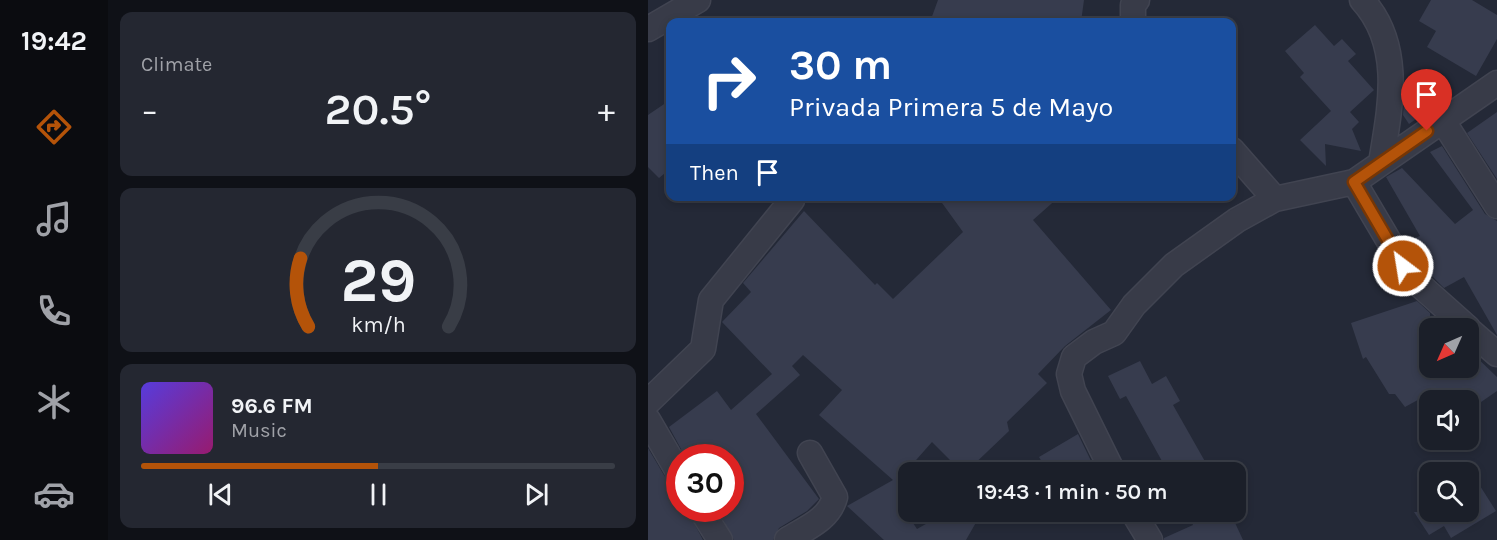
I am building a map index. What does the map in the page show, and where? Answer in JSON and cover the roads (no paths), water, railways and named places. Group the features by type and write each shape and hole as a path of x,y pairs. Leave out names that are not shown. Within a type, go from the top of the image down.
{"street":[{"path":"1133,18 1133,5 1137,0"},
{"path":"1362,0 1371,10 1384,38 1392,68 1392,98 1381,163"},
{"path":"666,18 695,1"},
{"path":"648,29 666,18"},
{"path":"1108,462 1073,391 1069,374 1074,357 1094,342 1114,333 1134,305 1174,265 1237,220 1275,199 1354,182 1496,85"},
{"path":"1443,121 1497,206"},
{"path":"1236,155 1275,199"},
{"path":"1354,182 1403,266 1456,318"},
{"path":"648,402 703,349 711,300 791,201"},
{"path":"1479,338 1497,354"},
{"path":"648,420 666,451"},
{"path":"787,540 822,519 832,509 835,497 810,453"},
{"path":"709,522 720,540"},
{"path":"1139,522 1149,540"}]}
